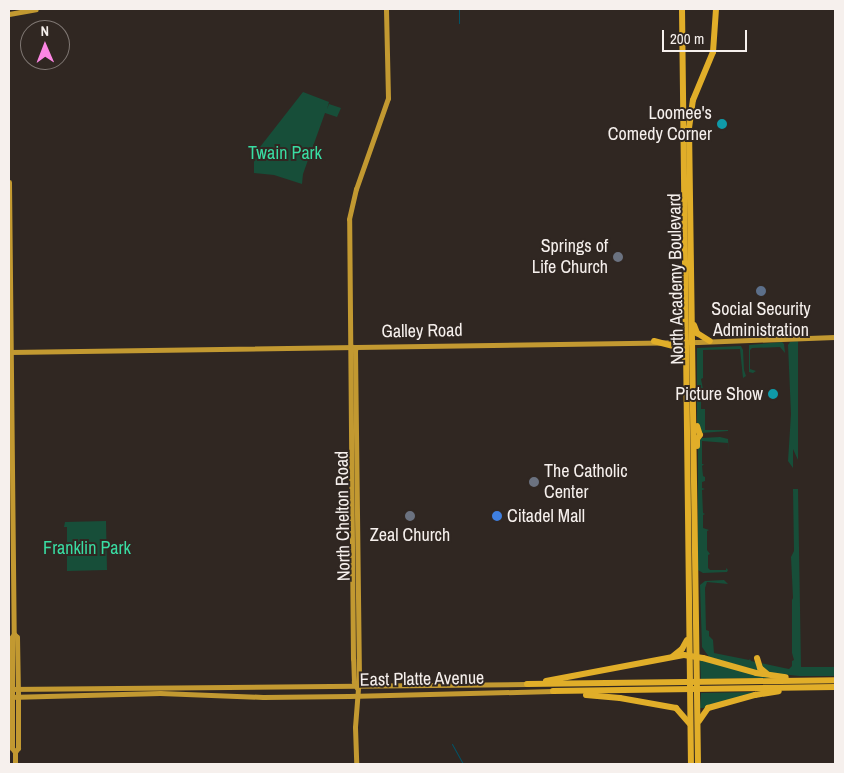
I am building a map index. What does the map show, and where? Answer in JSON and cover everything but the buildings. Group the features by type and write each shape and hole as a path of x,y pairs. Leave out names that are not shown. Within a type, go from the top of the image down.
{"highway":[{"name":"North Academy Boulevard","path":"682,9 684,341 693,708 698,764"},
{"name":"North Academy Boulevard","path":"692,637 694,455 690,116 696,93 713,52 716,9"},
{"path":"692,321 697,333 710,341"},
{"path":"654,341 677,347 681,350 685,364"},
{"path":"672,657 682,650 692,637 709,660"},
{"path":"527,684 672,657 709,660 772,675 809,680"},
{"path":"758,658 761,670 772,675"},
{"name":"East Platte Avenue","path":"527,684 835,680"},
{"path":"553,691 620,698 676,708 708,708 755,695 805,687"},
{"name":"East Platte Avenue","path":"553,691 835,687"},
{"path":"676,708 694,725 708,708"},
{"name":"North Academy Boulevard","path":"691,764 694,725"}],"main road":[{"path":"9,14 36,9"},
{"name":"North Chelton Road","path":"356,764 356,696 359,676 355,350 351,346 350,212 356,189 388,98 386,9"},
{"path":"9,182 12,345 9,351 14,634 12,637 13,697 18,748 15,752 15,764"},
{"name":"Galley Road","path":"9,351 654,341 692,342 835,337"},
{"name":"East Platte Avenue","path":"13,689 224,686 357,688 527,684"},
{"name":"East Platte Avenue","path":"13,697 160,693 263,697 356,696 553,691"}],"green space":[{"name":"Twain Park","path":"303,92 329,102 327,109 329,104 341,108 337,117 325,113 303,174 302,184 274,175 254,173 254,162 260,147"},
{"path":"798,341 798,460 793,449 793,468 788,461 791,414 788,345 790,342"},
{"path":"782,342 785,353 780,347 752,348 750,350 750,369 756,371 753,373 749,372 749,345"},
{"path":"741,346 746,376 743,378 740,349 703,350 701,409 705,409 705,430 728,431 701,433 697,430 697,348"},
{"path":"720,437 728,439 729,456 728,443 702,441 702,464 704,464 702,466 703,476 705,477 705,481 702,482 702,488 705,489 702,490 703,513 705,514 703,515 703,528 709,530 707,531 707,550 710,554 708,555 708,568 710,570 726,570 726,568 728,570 727,572 703,573 698,570 698,441 702,438"},
{"path":"793,489 798,489 801,667 835,667 835,676 799,676 763,672 709,657 702,647 700,585 705,581 724,580 728,584 707,582 705,588 706,630 709,631 709,636 713,640 714,653 750,659 751,661 789,669 792,666 792,661 794,660 792,653 793,598 791,557 794,551"},
{"name":"Franklin Park","path":"106,521 107,570 67,571 67,527 64,527 65,522"},
{"path":"700,660 772,678 701,679"},
{"path":"755,692 707,708 700,708 701,693"}],"waterway":[{"path":"459,9 459,23"},
{"path":"452,744 463,764"}],"place":[{"name":"Loomee's Comedy Corner","path":"722,124"},
{"name":"Springs of Life Church","path":"618,257"},
{"name":"Social Security Administration","path":"761,291"},
{"name":"Picture Show","path":"773,394"},
{"name":"The Catholic Center","path":"534,482"},
{"name":"Zeal Church","path":"410,516"},
{"name":"Citadel Mall","path":"497,516"}]}
